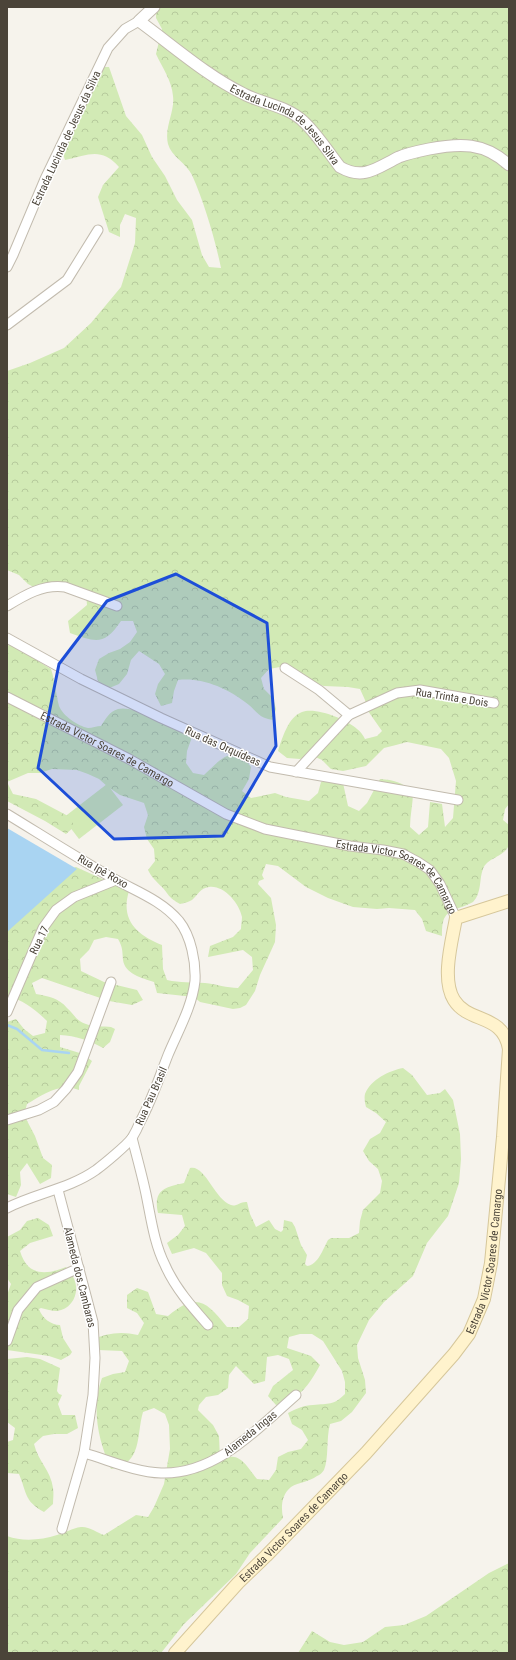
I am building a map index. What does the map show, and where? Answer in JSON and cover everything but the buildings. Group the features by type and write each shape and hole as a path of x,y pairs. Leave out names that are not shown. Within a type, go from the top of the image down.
{"main road":[{"path":"456,918 509,901"},
{"name":"Estrada Victor Soares de Camargo","path":"175,1653 238,1583 371,1447 454,1354 469,1334 484,1299 491,1263 504,1137 509,1049 505,1035 499,1028 490,1021 470,1013 459,1006 452,996 448,982 449,960 456,918"}],"street":[{"path":"139,21 154,7"},
{"name":"Estrada Lucinda de Jesus Silva","path":"139,21 214,76 244,94 286,110 305,122 340,167 347,171 356,174 366,173 401,157 450,145 467,144 483,149 502,158 509,165"},
{"name":"Estrada Lucinda de Jesus da Silva","path":"7,267 14,255 45,179 108,48 125,29 139,21"},
{"path":"7,325 16,316 54,291 66,280 98,230"},
{"path":"7,606 31,592 52,586 65,587 117,606"},
{"name":"Rua das Orquídeas","path":"7,638 81,679 161,718 270,766 296,772 458,800"},
{"path":"285,668 319,690 349,715"},
{"name":"Rua Trinta e Dois","path":"296,772 349,715 397,693 406,690 420,690 494,703"},
{"name":"Estrada Victor Soares de Camargo","path":"7,697 129,759 226,814 265,829 350,846 403,854 430,870 440,884 456,918"},
{"name":"Rua Ipê Roxo","path":"7,814 116,880 158,902 169,910 180,922 189,939"},
{"name":"Rua 17","path":"7,1012 43,928 56,910 74,897 116,880"},
{"name":"Rua Pau Brasil","path":"7,1208 37,1195 58,1190 77,1181 96,1170 132,1138 152,1100 192,996 194,970 189,939"},
{"path":"7,1120 38,1110 54,1102 66,1090 78,1072 111,982"},
{"path":"132,1138 141,1172 155,1240 164,1265 190,1305 208,1324"},
{"name":"Alameda dos Cambaras","path":"58,1190 93,1322 95,1358 92,1395 84,1453 62,1529"},
{"path":"7,1341 18,1310 37,1287 79,1268"},
{"name":"Alameda Ingas","path":"84,1453 138,1470 162,1473 182,1471 200,1466 223,1456 296,1395"}],"highlighted area":[{"path":"176,574 267,623 276,746 223,836 114,839 38,768 59,664 107,601"}],"green space":[{"path":"156,7 509,7 509,804 505,809 503,820 509,825 510,837 506,850 485,865 478,894 473,902 451,911 445,917 442,936 426,931 422,919 415,910 353,907 328,898 306,887 278,866 266,864 262,875 264,879 259,881 258,884 271,898 276,925 275,942 260,975 255,991 246,1005 240,1008 233,1009 200,1002 194,997 157,993 154,982 135,975 124,965 122,947 118,939 106,937 94,940 89,950 80,959 81,971 104,982 137,990 143,1000 132,1005 109,1001 42,978 32,983 36,994 57,1000 83,1023 92,1026 111,1027 115,1029 110,1042 103,1048 82,1039 60,1035 60,1047 83,1054 92,1061 79,1086 79,1090 66,1087 59,1088 46,1093 27,1104 24,1115 35,1136 43,1158 52,1165 51,1178 40,1184 27,1163 20,1172 21,1185 16,1197 7,1194 7,1022 16,1019 24,1029 33,1036 45,1033 47,1021 28,1006 7,996 7,921 65,870 76,867 129,891 127,910 129,918 138,931 162,945 163,969 167,980 205,983 238,988 253,970 252,957 243,950 208,957 210,946 233,937 241,929 242,917 238,906 230,896 220,889 209,887 201,890 192,900 180,904 171,898 151,875 148,870 155,861 154,849 147,839 144,827 148,815 144,803 120,795 99,779 77,770 52,769 40,773 28,773 7,782 7,700 9,699 7,686 7,646 9,645 15,647 51,669 61,710 67,717 80,725 88,728 101,726 112,712 118,709 124,708 143,712 190,728 191,740 187,751 186,763 193,773 204,775 227,756 238,756 245,760 251,767 249,779 242,791 251,798 275,793 286,797 309,801 318,793 321,782 332,780 343,783 348,806 359,811 367,803 380,779 385,779 401,784 413,792 410,827 419,835 428,827 430,802 442,804 445,827 453,818 456,781 449,758 441,749 407,742 384,748 366,766 343,771 331,769 322,760 311,755 300,759 287,758 278,751 289,723 297,715 308,711 331,715 346,721 359,731 365,739 377,736 382,731 368,711 360,689 324,686 313,683 280,667 269,669 261,678 264,689 273,698 276,709 273,720 263,717 230,692 196,680 178,680 172,703 161,706 155,694 158,684 165,674 159,664 139,651 131,660 127,674 119,684 107,689 98,681 95,670 99,659 120,649 130,642 137,632 133,621 121,621 110,635 99,640 93,640 70,633 68,621 87,605 86,593 75,586 39,590 28,584 19,575 7,570 7,371 64,348 91,323 121,287 135,243 136,218 125,214 120,225 120,237 109,232 98,197 103,185 119,167 106,157 94,154 65,160 61,148 103,67 109,67 126,116 142,135 152,157 165,176 177,200 192,220 202,255 209,267 221,268 209,221 192,175 172,152 168,144 167,132 173,96 169,80 156,54 162,29 156,18"},
{"path":"7,782 13,794 36,799 68,816 75,826 66,834 7,801"},
{"path":"107,784 123,805 79,839 63,818"},
{"path":"403,1068 412,1075 427,1095 440,1093 445,1089 453,1100 460,1134 461,1159 459,1183 448,1216 427,1243 413,1276 384,1302 369,1320 357,1345 358,1358 365,1380 366,1393 352,1412 341,1421 330,1424 326,1465 324,1470 314,1478 294,1485 288,1490 282,1502 283,1518 250,1553 236,1574 184,1624 161,1653 7,1653 7,1536 26,1540 38,1539 57,1535 81,1527 104,1535 136,1515 148,1517 164,1484 170,1449 169,1425 165,1414 154,1408 143,1412 136,1447 129,1461 121,1466 111,1469 106,1458 98,1424 97,1401 99,1389 102,1378 125,1372 129,1361 122,1351 98,1350 91,1340 114,1333 138,1335 144,1323 137,1313 127,1308 127,1295 137,1288 148,1292 156,1314 168,1316 186,1304 194,1302 207,1306 227,1327 239,1327 248,1319 249,1306 227,1296 222,1285 222,1273 206,1253 194,1248 172,1254 167,1243 178,1235 185,1226 182,1215 158,1213 157,1200 159,1195 166,1188 184,1183 190,1168 195,1168 200,1171 225,1202 231,1205 237,1205 247,1202 250,1214 256,1227 269,1220 275,1229 281,1232 283,1230 284,1220 292,1222 301,1245 307,1255 305,1264 307,1266 311,1265 317,1260 328,1240 331,1238 349,1238 359,1233 363,1210 380,1193 382,1181 378,1169 369,1161 363,1151 370,1139 380,1133 386,1122 366,1107 365,1094 372,1084 381,1076","holes":["300,1334 312,1334 323,1341 342,1371 345,1382 345,1394 334,1402 306,1406 288,1413 292,1424 302,1430 308,1440 301,1449 288,1452 278,1457 276,1470 269,1480 257,1479 238,1458 230,1457 220,1459 219,1436 213,1425 198,1410 199,1405 206,1397 218,1395 228,1388 229,1375 236,1366 254,1384 265,1381 267,1357 278,1355 289,1359 293,1370 273,1386 268,1396 276,1405 291,1399 302,1391 312,1379 320,1365 311,1356 287,1348 289,1337"]},
{"path":"38,1218 49,1225 53,1236 30,1243 20,1251 23,1259 27,1265 37,1271 51,1272 66,1267 73,1277 76,1288 74,1298 63,1310 57,1311 41,1308 39,1309 47,1320 53,1324 60,1325 63,1338 72,1352 70,1355 61,1360 49,1356 7,1350 7,1295 11,1284 7,1278 7,1237 20,1230 27,1221"},
{"path":"27,1357 40,1359 60,1368 57,1391 62,1395 58,1404 62,1415 75,1415 78,1428 67,1434 43,1436 34,1444 38,1456 52,1482 53,1504 44,1512 29,1500 19,1474 7,1473 7,1442 13,1440 15,1428 7,1422 7,1359"},
{"path":"509,1563 509,1653 298,1653 312,1631 330,1642 344,1645 363,1642 385,1627 404,1625 426,1616 489,1573"}],"water":[{"path":"7,828 77,869 7,932"}],"waterway":[{"path":"7,1025 17,1029 42,1050 69,1053"}]}
